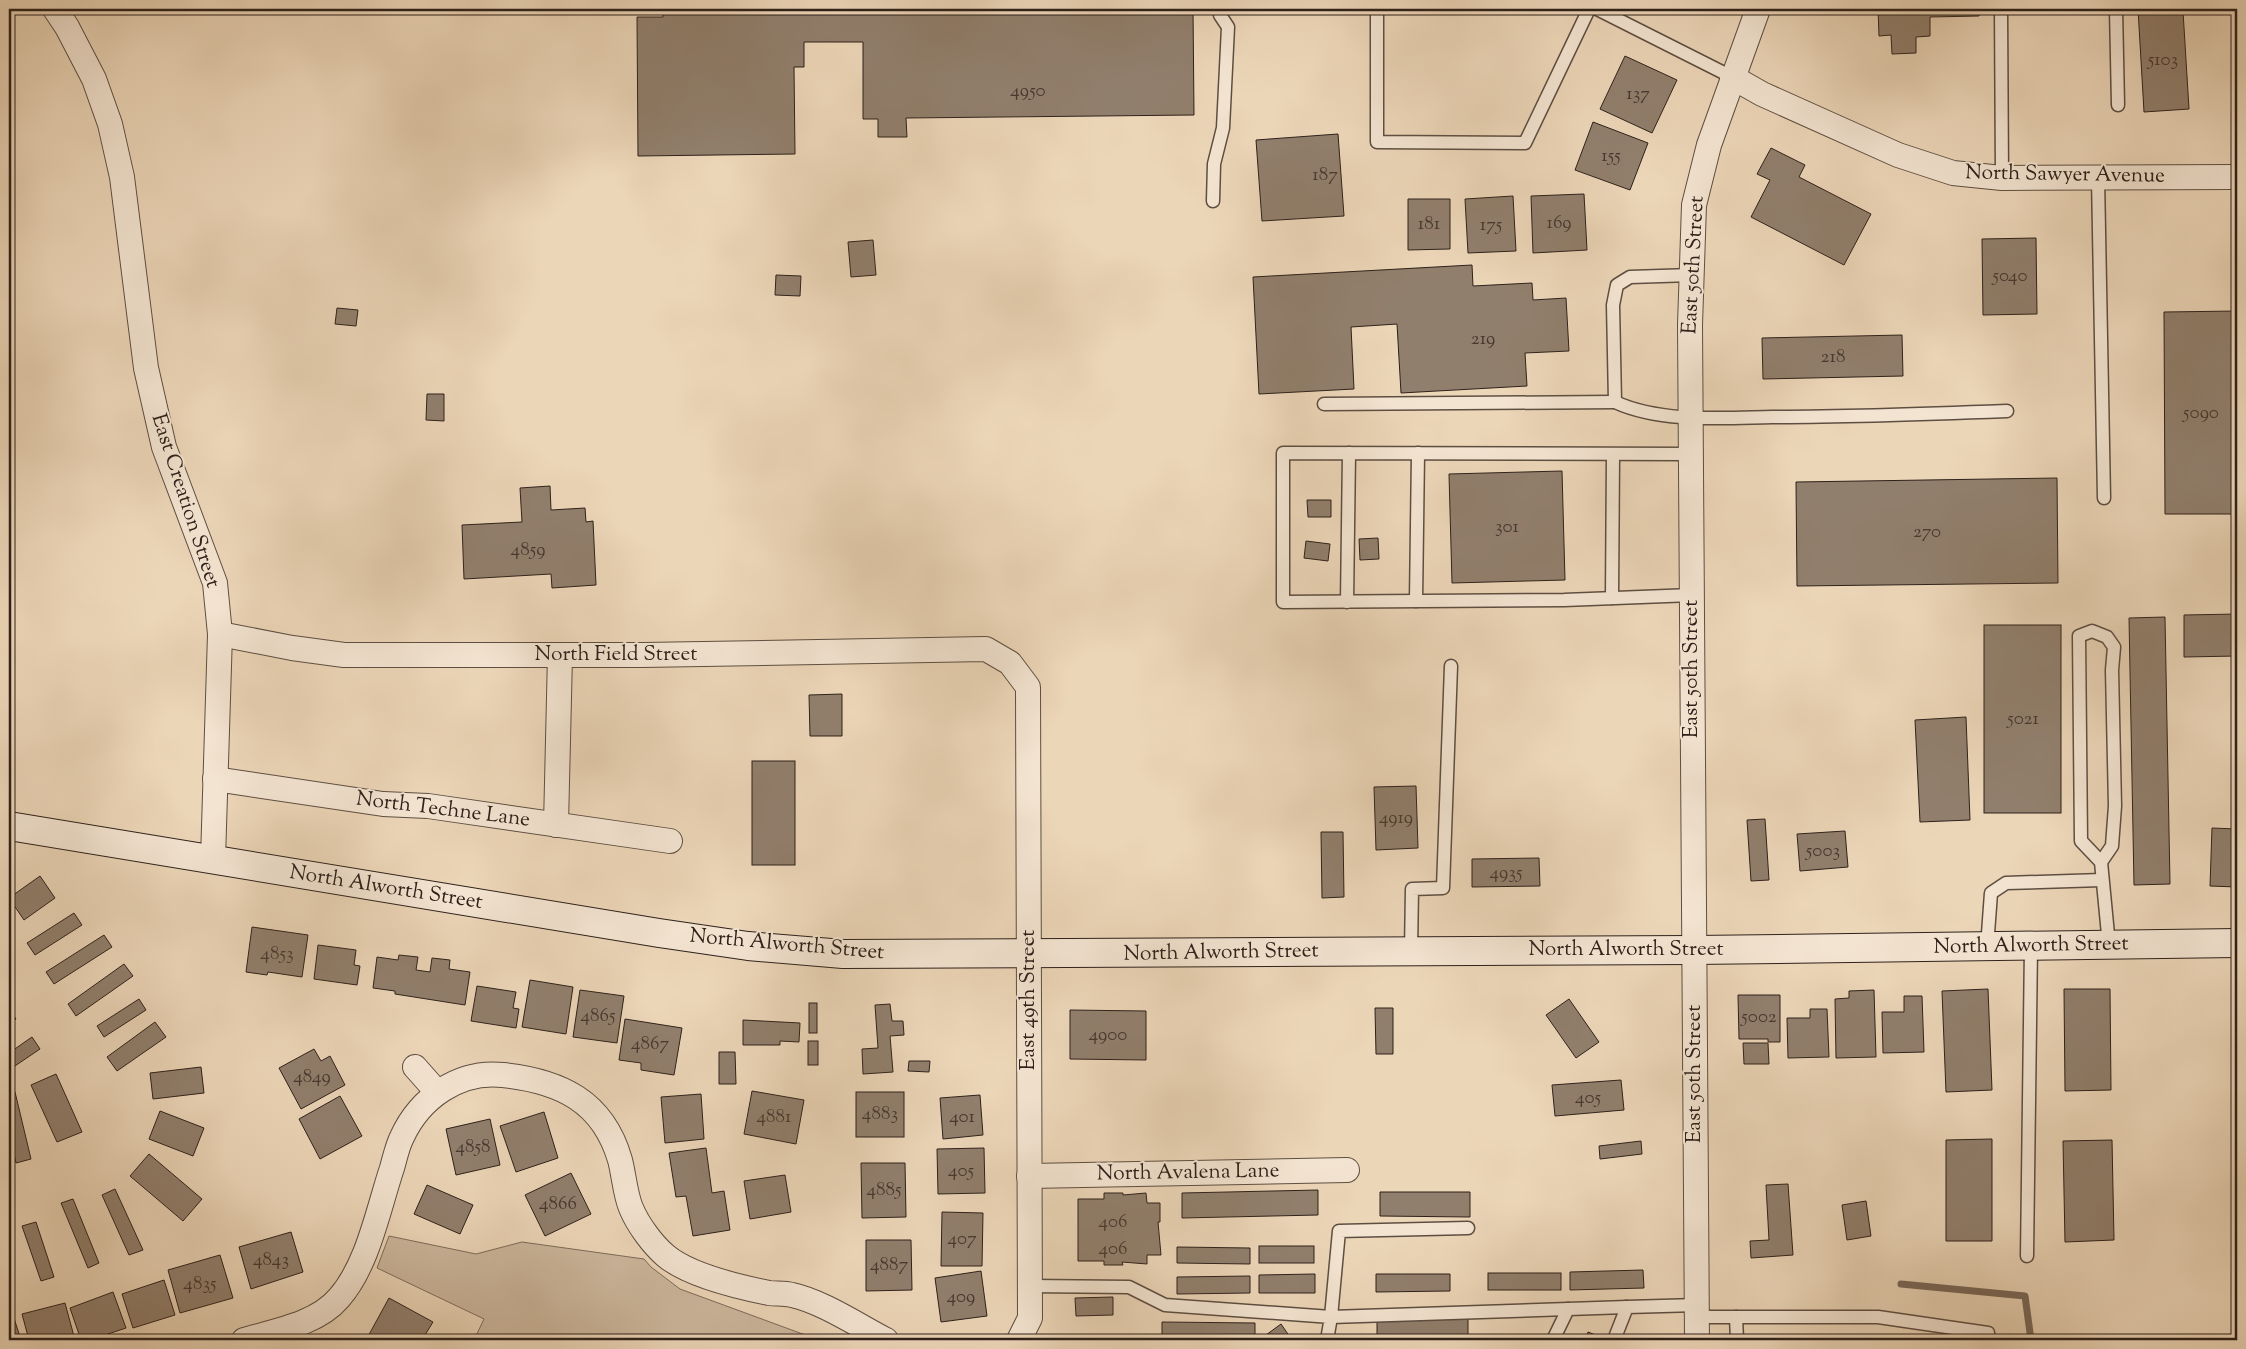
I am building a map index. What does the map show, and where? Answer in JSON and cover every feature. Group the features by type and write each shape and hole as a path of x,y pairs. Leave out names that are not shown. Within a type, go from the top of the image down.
{"street":[{"name":"East Creation Street","path":"55,9 67,27 94,80 110,124 122,177 146,368 164,447 215,583 220,634 212,859"},
{"name":"East 50th Street","path":"1697,1340 1690,418 1690,325 1694,205 1708,145 1758,9"},
{"name":"North Sawyer Avenue","path":"1732,77 1762,94 1898,155 1952,173 2002,178 2237,176"},
{"name":"North Field Street","path":"220,634 292,648 344,655 560,655 986,649 1010,663"},
{"path":"556,824 560,655"},
{"name":"East 49th Street","path":"1010,663 1028,687 1030,1318 1019,1340"},
{"name":"North Techne Lane","path":"216,779 383,804 428,806 670,841"},
{"name":"North Alworth Street","path":"9,826 659,933 748,946 843,954 1029,955 1411,950 1694,950 2237,943"},
{"path":"415,1067 437,1092"},
{"path":"244,1340 295,1325 319,1315 338,1300 353,1279 363,1259 402,1137 417,1114 437,1092 469,1076 501,1074 536,1080 566,1089 590,1107 609,1130 620,1158 631,1208 647,1234 666,1256 689,1269 719,1280 770,1293 793,1295 829,1310 886,1340"},
{"name":"North Avalena Lane","path":"1029,1176 1347,1170"}],"lane":[{"path":"1213,200 1214,164 1223,128 1228,27 1220,15 1220,9"},
{"path":"1377,9 1377,142 1525,143 1589,9"},
{"path":"1597,9 1732,77"},
{"path":"2001,9 2002,178"},
{"path":"2116,9 2118,105"},
{"path":"2098,178 2104,498"},
{"path":"1615,402 1613,304 1617,285 1630,277 1692,275"},
{"path":"1324,404 1615,402 1633,410 1690,418 1845,417 2007,412"},
{"path":"1691,454 1284,453 1283,602 1612,598 1692,595"},
{"path":"1347,602 1349,453"},
{"path":"1416,601 1418,453"},
{"path":"1612,598 1613,455"},
{"path":"2101,862 2081,841 2079,636 2092,631 2107,637 2114,647 2112,670 2115,806 2112,846 2101,862 2109,945"},
{"path":"1411,950 1412,889 1443,888 1451,666"},
{"path":"1987,946 1991,893 2006,883 2102,880"},
{"path":"2027,1256 2030,946"},
{"path":"1327,1340 1339,1230 1468,1228"},
{"path":"1030,1286 1128,1287 1165,1305 1331,1317 1627,1307 1697,1311 1736,1317 1878,1317 1988,1333 1989,1340"},
{"path":"1614,1340 1627,1307"},
{"path":"1553,1340 1568,1309"},
{"path":"1736,1317 1737,1340"}],"shaded area":[{"path":"389,1236 476,1254 522,1242 644,1259 651,1267 680,1289 819,1340 474,1340 484,1319 377,1268"}],"building":[{"path":"663,9 1193,9 1194,115 906,118 907,137 878,137 878,119 863,119 863,42 804,42 804,67 794,67 795,154 638,156 637,17 663,17"},
{"path":"1878,9 1979,9 1979,16 1930,17 1930,36 1916,37 1916,53 1892,54 1891,35 1879,36"},
{"path":"2138,9 2219,9 2183,11 2189,109 2144,112"},
{"path":"1625,56 1677,80 1652,133 1600,109"},
{"path":"1593,122 1648,143 1630,190 1575,170"},
{"path":"1338,134 1344,216 1262,221 1256,140"},
{"path":"1771,148 1805,165 1799,177 1871,214 1844,265 1751,217 1770,180 1757,174"},
{"path":"1584,194 1587,250 1533,253 1531,196"},
{"path":"1513,196 1516,251 1468,253 1465,199"},
{"path":"1408,199 1450,199 1450,249 1408,250"},
{"path":"2036,238 2037,314 1983,315 1982,239"},
{"path":"873,240 876,275 851,277 848,242"},
{"path":"1472,265 1473,286 1532,283 1533,300 1566,298 1569,351 1525,353 1527,386 1401,393 1397,324 1351,327 1354,389 1259,394 1253,277"},
{"path":"776,275 801,276 800,296 775,295"},
{"path":"337,308 358,310 356,326 335,324"},
{"path":"2237,311 2237,514 2165,514 2164,312"},
{"path":"1902,335 1903,376 1763,379 1762,338"},
{"path":"427,394 444,394 444,421 426,420"},
{"path":"1562,471 1565,580 1452,583 1449,474"},
{"path":"2057,478 2058,583 1797,586 1796,482"},
{"path":"550,486 551,510 585,508 586,522 593,521 596,585 552,588 551,574 464,579 462,525 522,522 520,488"},
{"path":"1307,500 1331,500 1331,517 1308,517"},
{"path":"1378,538 1379,559 1360,560 1359,539"},
{"path":"1306,541 1330,544 1328,561 1304,558"},
{"path":"2237,614 2237,656 2184,657 2184,615"},
{"path":"2165,617 2170,884 2134,885 2129,618"},
{"path":"1984,625 2061,625 2061,813 1984,813"},
{"path":"842,694 842,736 810,736 809,695"},
{"path":"1966,717 1970,820 1920,822 1915,720"},
{"path":"752,761 795,761 795,865 752,865"},
{"path":"1416,786 1418,848 1376,850 1374,787"},
{"path":"1765,819 1769,880 1751,881 1747,820"},
{"path":"2212,828 2237,829 2237,887 2210,886"},
{"path":"1845,831 1848,867 1800,871 1797,834"},
{"path":"1321,832 1343,832 1344,897 1322,898"},
{"path":"1539,858 1540,886 1472,887 1472,859"},
{"path":"40,876 55,898 24,920 9,898"},
{"path":"74,913 82,925 35,955 27,943"},
{"path":"252,927 308,935 302,977 268,972 267,975 246,972"},
{"path":"104,935 112,947 54,984 46,972"},
{"path":"318,945 356,950 354,965 360,966 357,985 314,979"},
{"path":"399,955 418,957 416,970 430,972 432,958 450,960 449,969 470,972 465,1005 395,994 395,991 373,988 377,957 398,960"},
{"path":"124,964 133,976 76,1016 68,1004"},
{"path":"530,980 573,987 566,1034 522,1027"},
{"path":"477,986 516,992 513,1008 519,1009 516,1028 471,1021"},
{"path":"1988,989 1992,1090 1946,1092 1942,991"},
{"path":"2064,989 2110,989 2111,1090 2065,1091"},
{"path":"580,990 624,996 617,1043 573,1037"},
{"path":"1874,990 1876,1057 1836,1058 1835,999 1849,998 1849,991"},
{"path":"1738,995 1780,995 1780,1042 1768,1042 1768,1039 1739,1039"},
{"path":"1904,996 1922,996 1924,1052 1883,1053 1882,1012 1904,1012"},
{"path":"139,999 146,1010 104,1037 97,1026"},
{"path":"1569,999 1599,1042 1576,1058 1546,1015"},
{"path":"809,1003 817,1003 817,1033 809,1033"},
{"path":"890,1004 892,1021 903,1021 904,1035 890,1036 893,1072 863,1074 862,1049 878,1048 875,1005"},
{"path":"1375,1008 1393,1008 1393,1054 1376,1054"},
{"path":"9,1009 16,1019 9,1024"},
{"path":"1810,1009 1827,1009 1829,1057 1788,1058 1787,1018 1810,1018"},
{"path":"1070,1010 1146,1011 1146,1060 1070,1059"},
{"path":"625,1019 682,1028 674,1075 641,1070 641,1063 619,1060"},
{"path":"743,1020 800,1023 799,1042 780,1041 780,1045 743,1045"},
{"path":"155,1022 166,1037 117,1071 107,1057"},
{"path":"32,1037 40,1049 9,1070 9,1053"},
{"path":"808,1041 818,1041 818,1065 808,1065"},
{"path":"1743,1043 1768,1043 1769,1064 1744,1064"},
{"path":"314,1049 321,1061 330,1056 345,1085 301,1109 279,1068"},
{"path":"719,1052 735,1052 736,1084 719,1084"},
{"path":"909,1061 930,1061 929,1072 908,1071"},
{"path":"201,1067 204,1093 153,1099 150,1073"},
{"path":"56,1074 82,1132 57,1142 31,1085"},
{"path":"1621,1080 1624,1110 1555,1116 1552,1085"},
{"path":"752,1091 804,1100 796,1144 744,1134"},
{"path":"15,1092 31,1159 16,1163 9,1131 9,1094"},
{"path":"856,1092 904,1092 904,1137 856,1137"},
{"path":"701,1094 704,1139 665,1143 661,1097"},
{"path":"980,1095 983,1135 943,1139 940,1098"},
{"path":"340,1096 362,1136 320,1159 299,1119"},
{"path":"160,1111 204,1128 193,1156 149,1139"},
{"path":"544,1112 558,1158 516,1172 500,1126"},
{"path":"490,1119 500,1165 456,1175 446,1129"},
{"path":"1992,1139 1992,1241 1946,1241 1946,1140"},
{"path":"2112,1140 2114,1240 2065,1242 2063,1141"},
{"path":"1641,1141 1642,1154 1600,1159 1599,1146"},
{"path":"706,1148 712,1193 724,1191 730,1230 693,1236 686,1196 676,1197 669,1153"},
{"path":"984,1148 985,1193 938,1194 937,1149"},
{"path":"149,1154 202,1199 183,1221 130,1176"},
{"path":"861,1163 905,1163 906,1217 862,1218"},
{"path":"571,1173 591,1214 545,1236 525,1195"},
{"path":"785,1175 791,1212 750,1219 744,1181"},
{"path":"1788,1184 1793,1255 1751,1258 1750,1241 1769,1240 1766,1185"},
{"path":"427,1185 473,1205 460,1234 414,1214"},
{"path":"115,1189 143,1250 129,1255 102,1195"},
{"path":"1318,1190 1318,1215 1182,1218 1182,1193"},
{"path":"1380,1192 1470,1192 1470,1217 1380,1216"},
{"path":"1104,1193 1123,1193 1123,1195 1146,1193 1147,1203 1160,1203 1160,1222 1158,1222 1161,1255 1147,1255 1147,1264 1122,1262 1123,1265 1104,1265 1104,1261 1078,1261 1078,1199 1104,1199"},
{"path":"73,1199 99,1263 88,1268 61,1203"},
{"path":"1866,1201 1871,1236 1847,1240 1842,1205"},
{"path":"942,1212 983,1213 982,1266 941,1266"},
{"path":"36,1222 54,1277 41,1281 22,1226"},
{"path":"291,1232 303,1272 251,1289 239,1247"},
{"path":"866,1240 911,1240 912,1290 866,1291"},
{"path":"1259,1246 1314,1246 1314,1263 1259,1263"},
{"path":"1177,1247 1250,1248 1250,1264 1177,1263"},
{"path":"220,1255 233,1298 180,1313 168,1270"},
{"path":"1643,1270 1644,1288 1570,1290 1570,1272"},
{"path":"981,1271 987,1316 941,1322 935,1278"},
{"path":"1488,1273 1561,1273 1561,1290 1488,1290"},
{"path":"1315,1274 1315,1293 1259,1293 1259,1275"},
{"path":"1376,1274 1450,1274 1450,1291 1376,1292"},
{"path":"1250,1276 1250,1293 1177,1294 1177,1277"},
{"path":"164,1280 175,1315 133,1328 122,1294"},
{"path":"113,1292 126,1328 90,1340 81,1340 70,1308"},
{"path":"2232,1296 2237,1296 2237,1321 2234,1321"},
{"path":"1113,1297 1113,1315 1076,1316 1075,1298"},
{"path":"389,1298 433,1322 422,1340 366,1340"},
{"path":"65,1303 75,1340 29,1340 22,1314"},
{"path":"13,1315 21,1340 9,1340 9,1317"},
{"path":"1377,1319 1468,1319 1468,1338 1377,1339"},
{"path":"1162,1322 1255,1323 1255,1340 1162,1339"},
{"path":"1281,1324 1292,1340 1270,1340 1266,1335"},
{"path":"1588,1332 1606,1339 1585,1340"}],"waterway":[{"path":"1901,1284 2025,1296 2031,1340"}]}
